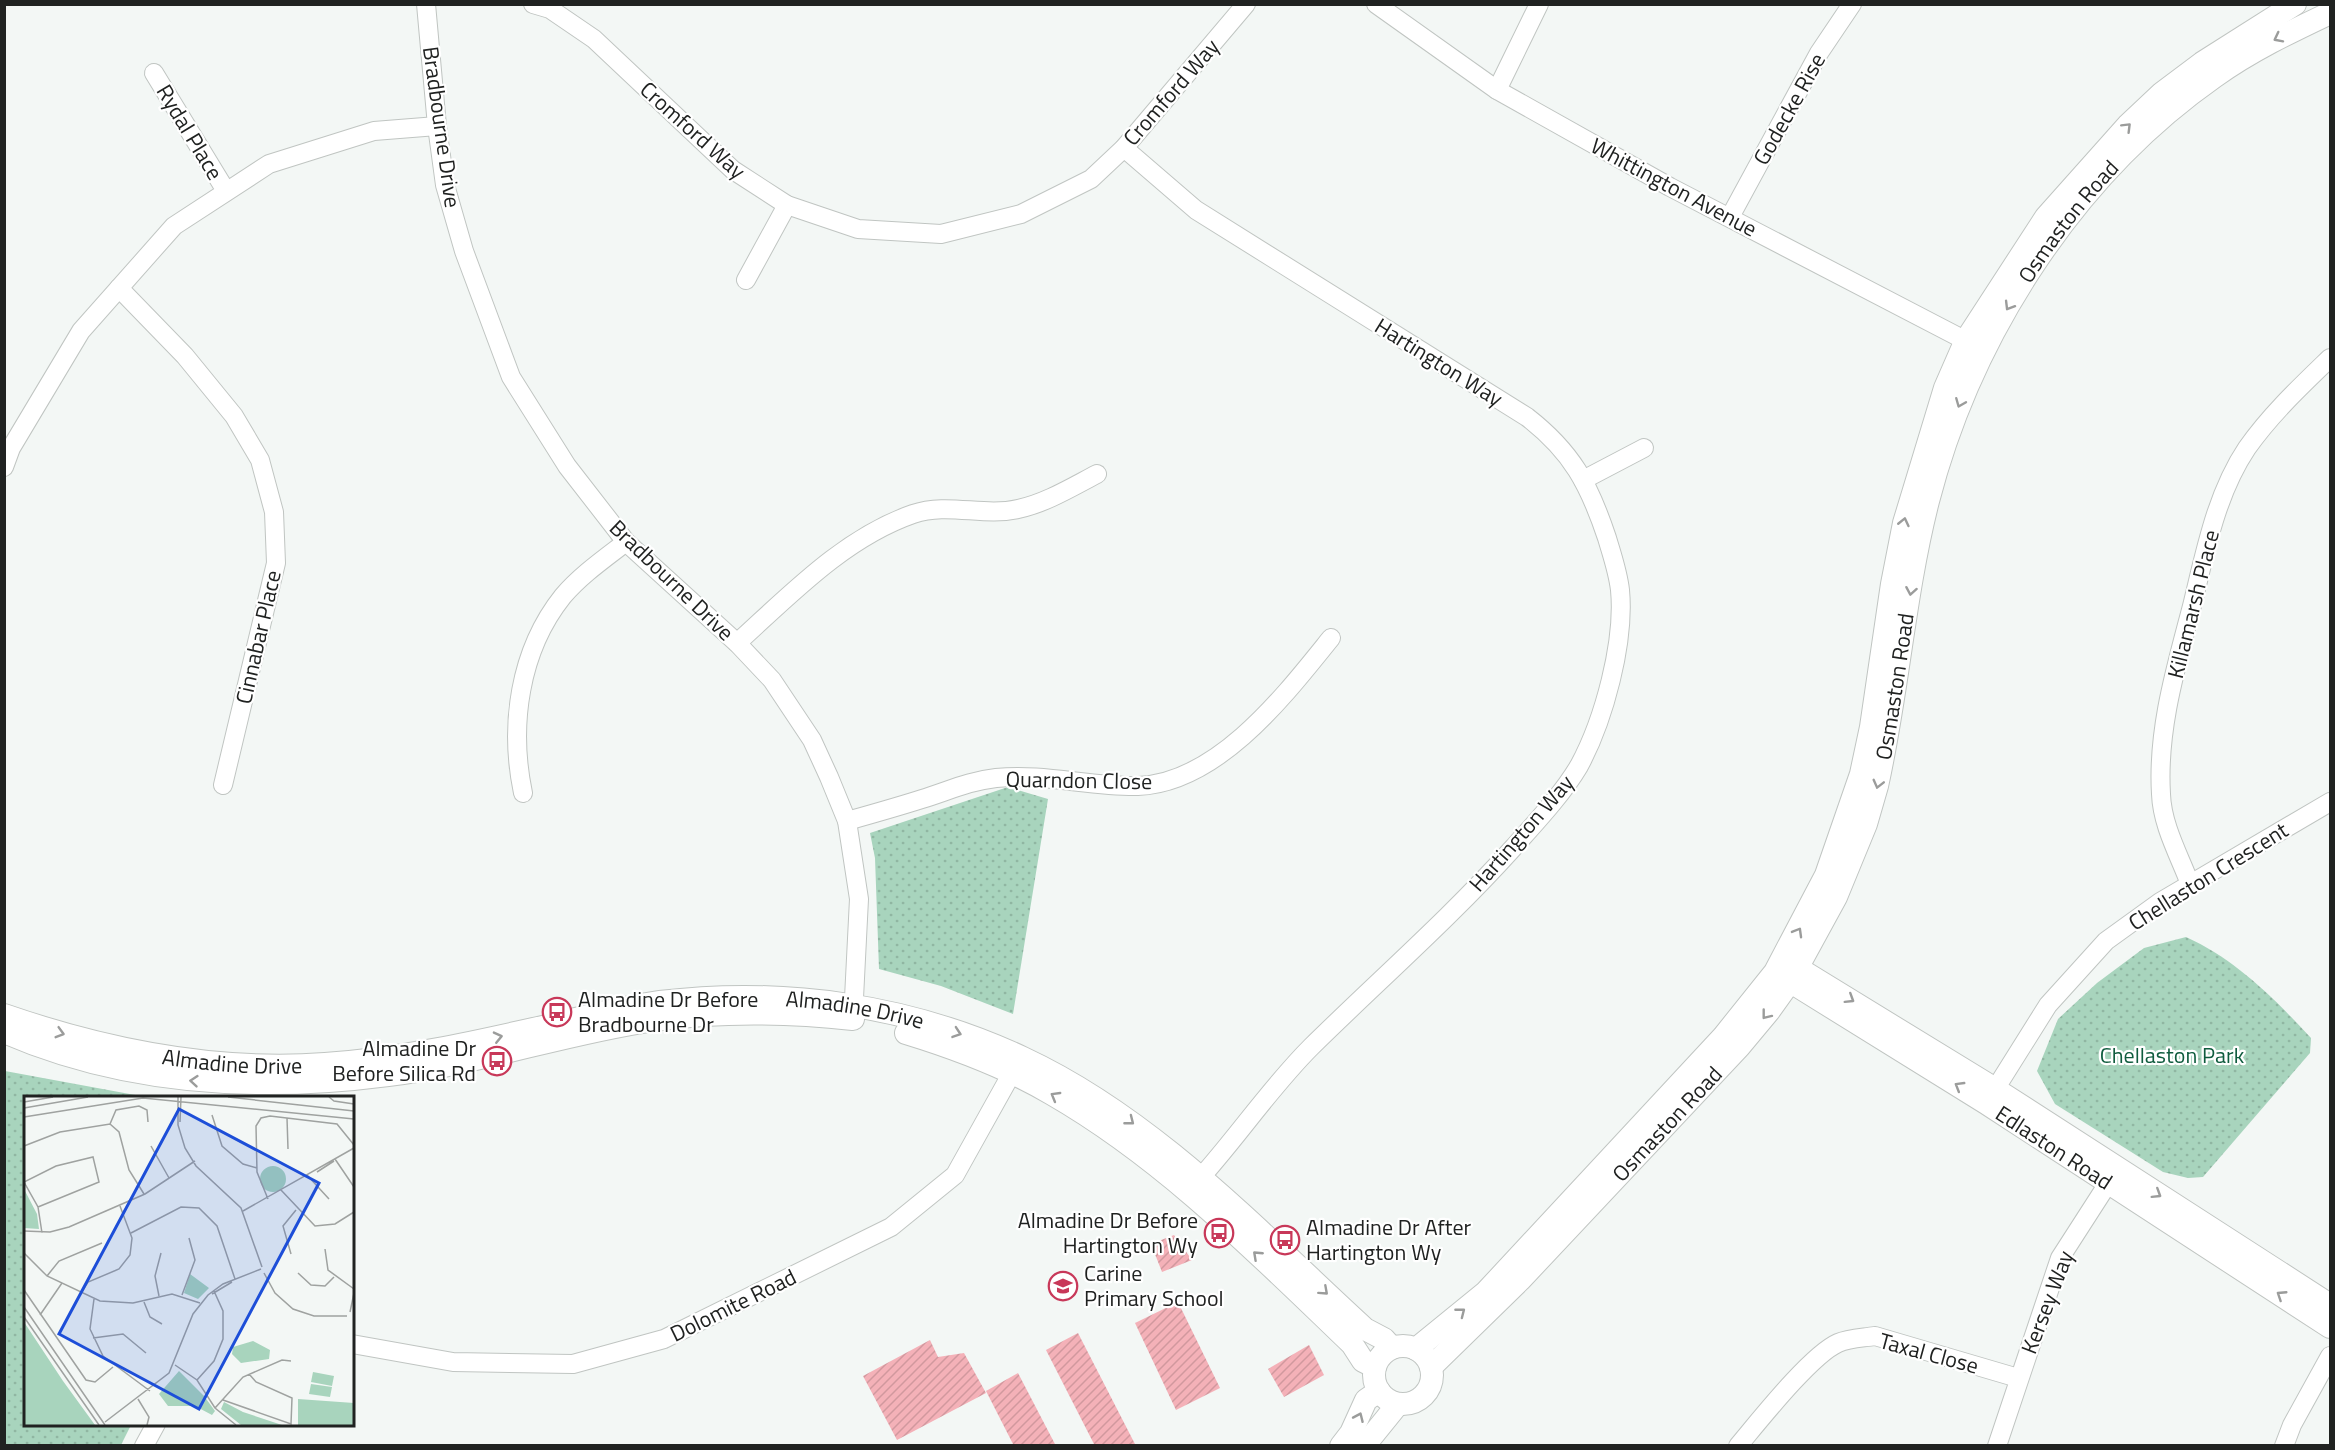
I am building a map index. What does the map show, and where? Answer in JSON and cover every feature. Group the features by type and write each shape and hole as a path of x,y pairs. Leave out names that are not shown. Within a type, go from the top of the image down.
{"street":[{"name":"Bradbourne Drive","path":"426,4 445,185 464,251 511,377 567,466 626,542 736,643 772,680 812,740 848,821 859,899 854,1012"},
{"name":"Cromford Way","path":"533,4 550,9 594,39 733,170 787,205 858,229 941,234 1021,214 1091,179 1124,148 1246,4"},
{"name":"Whittington Avenue","path":"1376,4 1497,90 1670,187 1975,345"},
{"path":"1497,90 1539,4"},
{"name":"Godecke Rise","path":"1730,217 1819,53 1852,4"},
{"name":"Osmaston Road","path":"1431,1367 1459,1337 1513,1288 1739,1047 1786,970 1826,875 1861,774 1871,727 1892,584 1904,523 1936,416 2039,227 2099,155 2178,81 2251,30 2295,4"},
{"name":"Osmaston Road","path":"1975,345 2026,278 2056,233 2112,168 2149,131 2214,77 2272,41 2331,13"},
{"name":"Rydal Place","path":"154,73 226,191"},
{"path":"4,468 11,448 81,331 174,226 269,164 329,143 374,131 437,126"},
{"name":"Hartington Way","path":"1124,148 1196,210 1527,417 1550,435 1569,454 1583,480 1602,523 1620,590 1618,629 1611,676 1596,726 1579,765 1551,806 1487,877 1291,1067 1194,1185"},
{"path":"746,280 787,205"},
{"name":"Cinnabar Place","path":"119,288 185,356 234,416 260,460 274,512 276,563 223,785"},
{"name":"Killamarsh Place","path":"2190,884 2168,829 2161,796 2160,758 2165,718 2218,507 2246,450 2272,416 2331,358"},
{"path":"1583,480 1644,448"},
{"path":"736,643 810,577 851,546 884,527 914,514 940,508 1016,509 1043,501 1097,474"},
{"path":"523,793 516,761 515,725 530,655 542,628 564,596 591,569 626,542"},
{"name":"Quarndon Close","path":"848,821 924,799 970,781 1019,776 1140,786 1180,778 1223,751 1260,721 1332,638"},
{"name":"Chellaston Crescent","path":"1990,1096 2048,1005 2106,941 2190,884 2331,801"},
{"name":"Osmaston Road","path":"1416,1349 1486,1292 1786,970"},
{"name":"Edlaston Road","path":"1786,970 1990,1096 2113,1176 2331,1327"},
{"name":"Almadine Drive","path":"4,1032 93,1062 135,1072 192,1082 252,1082 323,1065 403,1056 660,1002 739,996 805,998 854,1012 955,1032 1016,1065 1108,1104 1194,1185 1352,1344 1363,1361 1375,1366"},
{"name":"Almadine Drive","path":"4,1015 100,1045 157,1057 252,1082"},
{"name":"Dolomite Road","path":"354,1344 453,1362 573,1364 664,1339 891,1227 955,1175 1016,1065"},
{"name":"Edlaston Road","path":"2113,1176 2331,1305"},
{"name":"Kersey Way","path":"1997,1446 2018,1377 2060,1258 2113,1176"},
{"name":"Almadine Drive","path":"1194,1185 1365,1329 1384,1339 1392,1348"},
{"name":"Taxal Close","path":"1738,1446 1786,1390 1819,1358 1837,1344 1856,1338 1875,1336 2018,1377"},
{"path":"1404,1346 1416,1349 1425,1356 1431,1367 1430,1384 1415,1402 1398,1404 1387,1400 1378,1391 1374,1379 1375,1366 1381,1355 1392,1348 1404,1346"},
{"path":"2284,1446 2292,1425 2331,1356"},
{"path":"1341,1446 1351,1433 1366,1400 1378,1391"},
{"path":"1364,1446 1398,1404"},
{"path":"144,1446 155,1426"}],"green space":[{"path":"1008,787 1048,799 1013,1014 941,986 879,969 875,858 870,833"},
{"name":"Chellaston Park","path":"2186,937 2238,968 2269,995 2311,1038 2310,1053 2203,1177 2188,1178 2163,1172 2055,1104 2037,1071 2058,1019 2097,983 2144,948"},
{"path":"5,1071 141,1096 24,1096 24,1426 130,1426 121,1445 5,1445"}],"building":[{"path":"1174,1235 1192,1260 1162,1272 1151,1244"},
{"path":"1178,1302 1220,1388 1176,1410 1135,1323"},
{"path":"1078,1333 1136,1446 1095,1446 1046,1350"},
{"path":"930,1340 938,1357 964,1353 986,1393 897,1440 863,1376"},
{"path":"1309,1345 1324,1375 1284,1397 1268,1369"},
{"path":"1018,1373 1056,1446 1014,1446 986,1391"}],"place":[{"name":"Almadine Dr Before Bradbourne Dr","path":"557,1012"},
{"name":"Almadine Dr Before Silica Rd","path":"497,1061"},
{"name":"Almadine Dr Before Hartington Wy","path":"1219,1233"},
{"name":"Almadine Dr After Hartington Wy","path":"1285,1240"},
{"name":"Carine Primary School","path":"1063,1286"}]}
